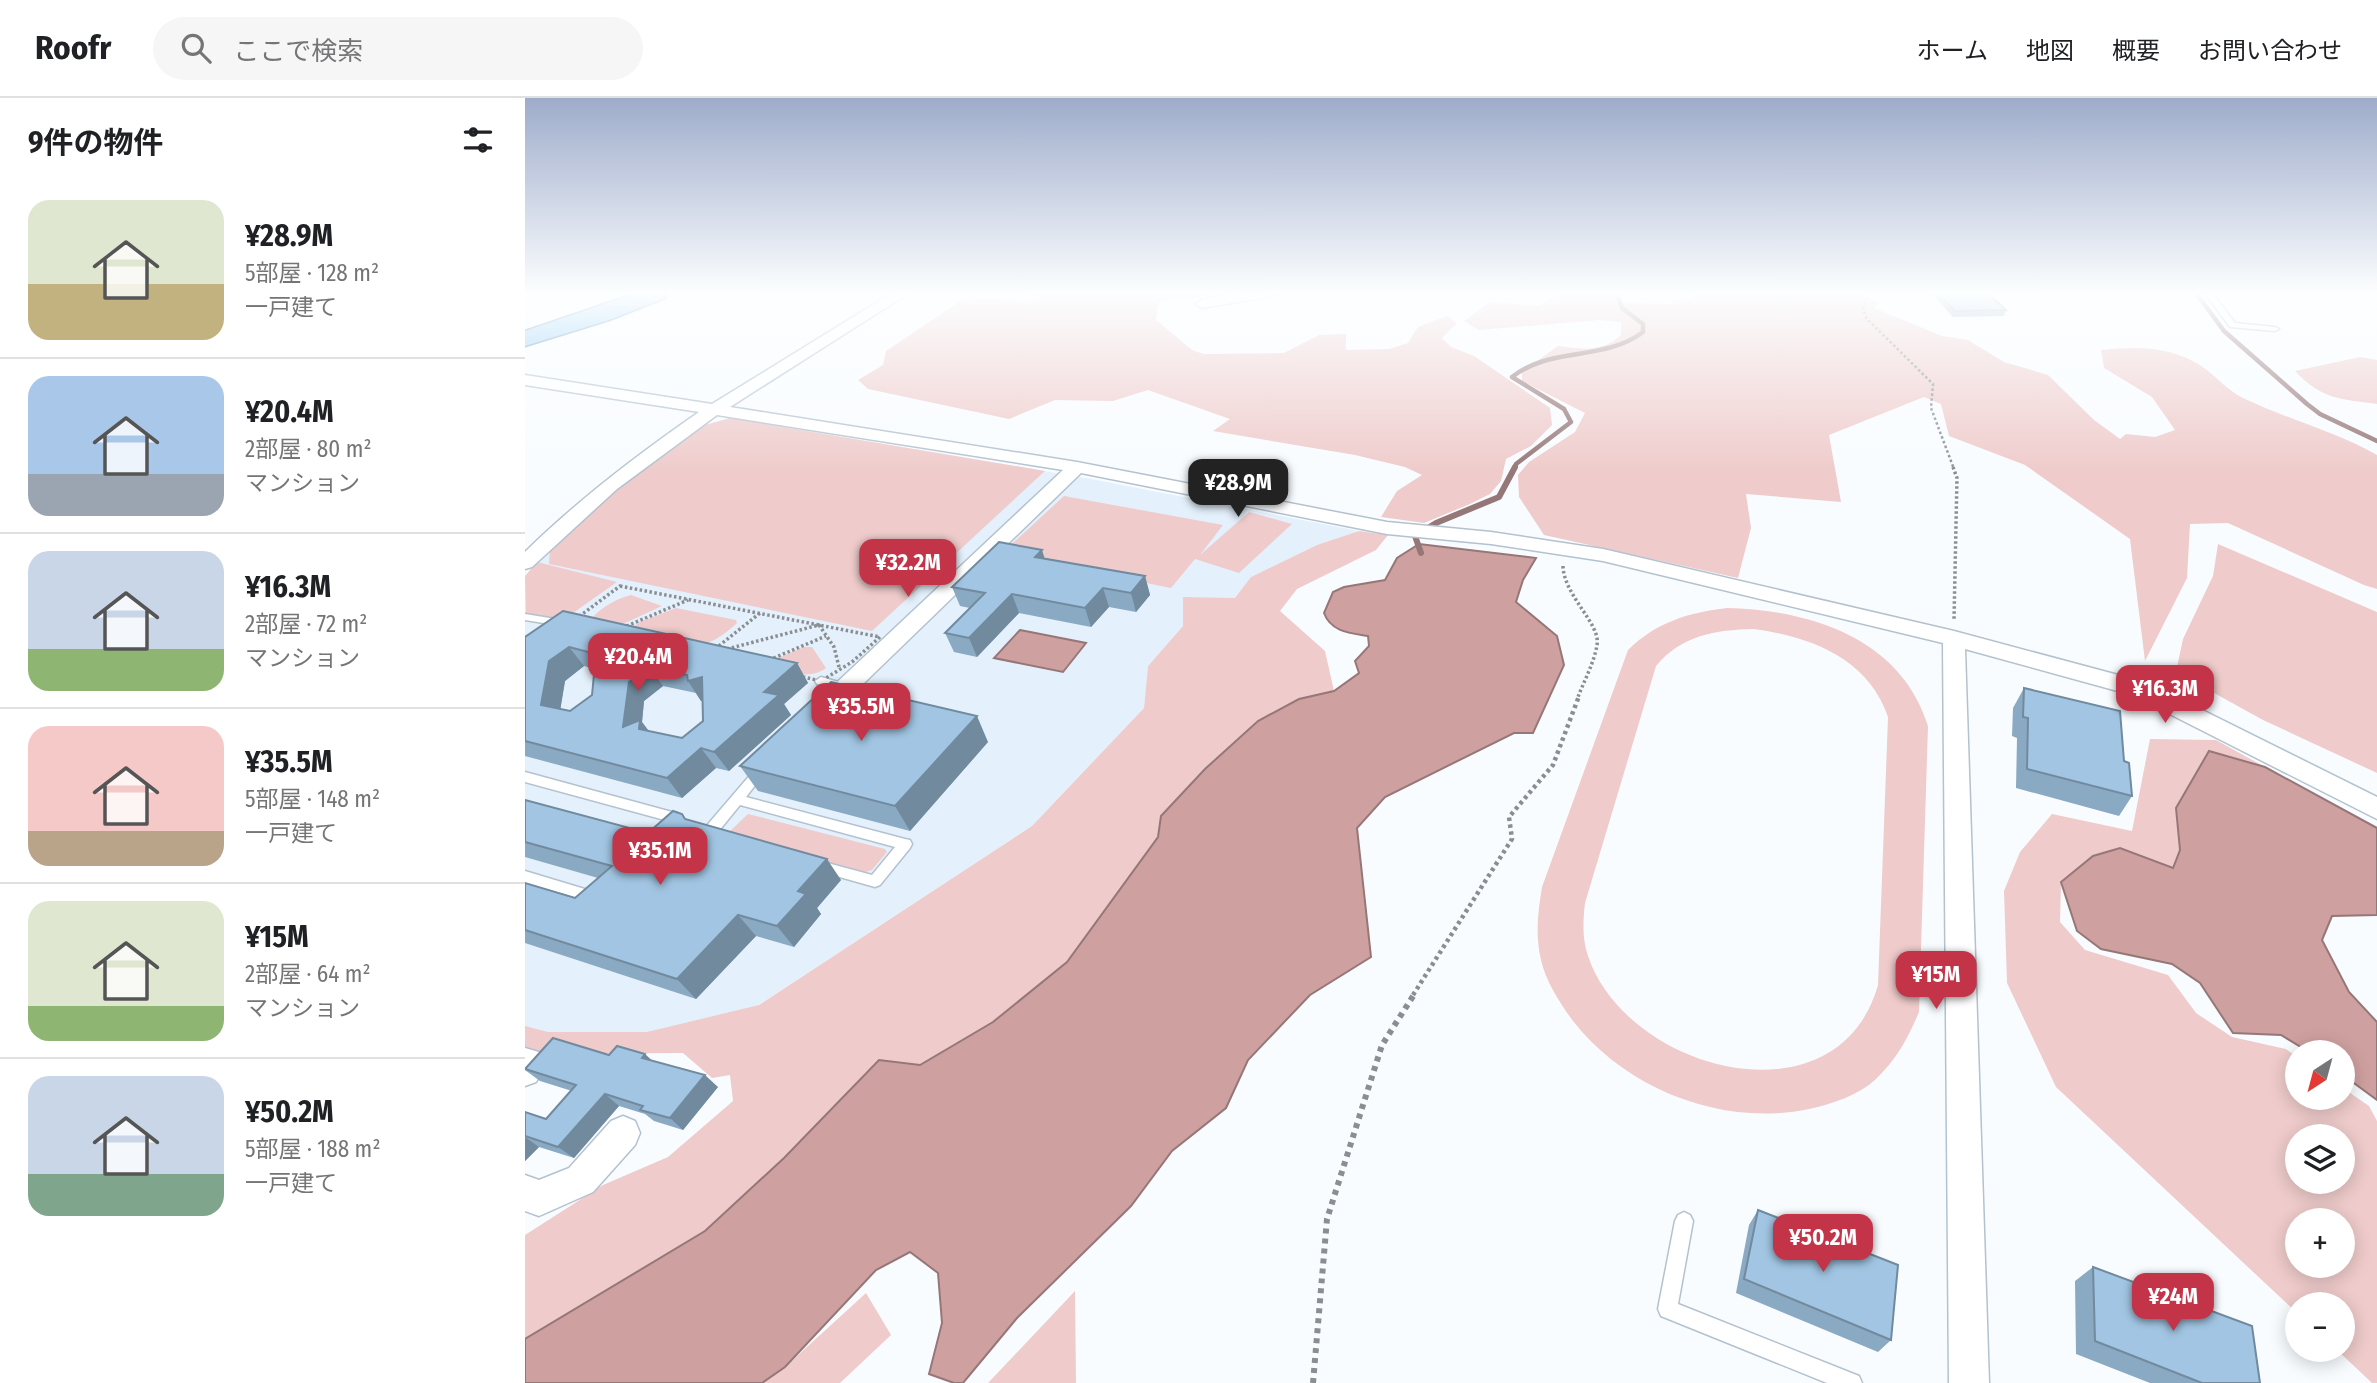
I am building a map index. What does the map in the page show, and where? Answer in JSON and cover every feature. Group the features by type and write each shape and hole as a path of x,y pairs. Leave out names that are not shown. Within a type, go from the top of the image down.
{"street":[{"path":"525,563 593,500 671,439 807,353"},
{"path":"525,380 1077,467 1406,530 1563,548 1954,638 2140,689 2377,809"},
{"path":"806,725 843,679 1077,467"},
{"path":"1954,638 1969,1383"},
{"path":"525,1063 531,1064 525,1070"},
{"path":"525,1193 539,1198 582,1180 623,1133"}],"lane":[{"path":"525,617 569,624"},
{"path":"821,681 843,679"},
{"path":"734,841 708,834 772,757"},
{"path":"525,777 672,817"},
{"path":"737,799 905,844 875,881 811,863"},
{"path":"525,877 583,894"},
{"path":"1684,1222 1668,1309 1852,1383"}],"path":[{"path":"1901,353 1933,384 1931,408 1957,478 1954,638"},
{"path":"1313,1383 1327,1219 1382,1045 1512,839 1509,817 1553,765 1598,643 1590,623 1572,599 1563,581 1563,548"},
{"path":"620,586 880,638 843,679 821,681 569,624 620,586"},
{"path":"613,634 649,615 690,600"},
{"path":"706,656 759,614"},
{"path":"819,625 834,647 843,679"},
{"path":"706,656 778,634 819,625"},
{"path":"753,666 826,636"}],"shaded area":[{"path":"886,353 1466,353 1550,408 1552,425 1531,446 1506,459 1501,481 1490,494 1424,523 1381,517 1397,491 1422,475 1405,467 1355,455 1213,431 1230,419 1148,390 1113,401 1055,400 1009,419 868,389 858,380 883,365"},
{"path":"1548,353 1989,353 2004,362 2048,375 2094,420 2120,439 2126,434 2155,437 2175,430 2152,397 2104,368 2101,353 2177,354 2200,365 2243,398 2377,455 2377,589 2228,523 2190,524 2187,578 2145,661 2130,539 2025,465 1949,436 1941,404 1924,397 1829,435 1841,502 1746,494 1751,528 1738,578 1544,535 1519,497 1518,475 1529,462 1575,432 1585,413 1522,381 1522,372"},
{"path":"2360,357 2377,360 2377,404 2332,396 2314,387 2295,371"},
{"path":"730,418 1086,478 1359,531 1317,545 1251,577 1235,599 1184,597 1183,626 1148,666 1144,708 1032,826 737,1019 673,1045 525,1050 525,576 550,549 705,425"},
{"path":"730,418 1045,471 872,631 549,564 550,549 616,489 705,425"},
{"path":"1064,496 1223,525 1200,555 1249,512 1292,524 1239,573 1195,559 1171,588 1001,554"},
{"path":"1359,531 1388,535 1376,550 1297,589 1280,611 1325,651 1334,691 1298,699 1258,721 1205,769 1161,816 1158,837 1067,962 993,1022 920,1065 879,1060 784,1158 705,1231 525,1339 525,1235 603,1185 668,1157 733,1101 730,1075 712,1078 683,1053 541,1054 525,1050 525,1026 548,1032 647,1032 759,1005 1032,826 1144,708 1148,666 1183,626 1183,597 1235,598 1251,577 1317,545"},
{"path":"1419,544 1536,558 1523,580 1516,602 1557,636 1564,665 1533,733 1514,733 1385,797 1357,828 1371,957 1310,995 1248,1060 1226,1108 1172,1151 1131,1206 1017,1318 963,1383 954,1383 929,1374 942,1323 938,1273 910,1252 876,1270 785,1367 762,1383 525,1383 525,1339 705,1231 784,1158 879,1060 920,1065 993,1022 1067,962 1158,837 1161,816 1205,769 1258,721 1299,699 1334,691 1359,673 1355,661 1369,646 1368,636 1336,628 1327,619 1324,613 1333,592 1344,587 1385,580 1397,558"},
{"path":"2218,544 2377,612 2377,773 2263,720 2176,672 2183,639 2213,576"},
{"path":"537,562 617,582 563,620 526,614 525,576"},
{"path":"631,595 662,606 610,630 588,623 607,605"},
{"path":"676,608 736,620 737,623 709,642 684,647 626,632 640,622"},
{"path":"1727,608 1790,615 1849,635 1874,651 1897,671 1915,696 1928,726 1919,1012 1901,1048 1876,1079 1845,1098 1809,1109 1743,1113 1679,1098 1649,1084 1595,1045 1573,1021 1550,984 1539,950 1538,914 1542,887 1628,650 1650,632 1673,620","holes":["1754,629 1816,645 1852,665 1867,679 1888,717 1878,985 1856,1029 1821,1057 1779,1069 1733,1067 1686,1054 1644,1029 1610,996 1586,950 1584,910 1656,666 1677,647 1700,636"]},
{"path":"1020,630 1086,643 1063,672 994,658"},
{"path":"804,647 812,647 826,668 806,674 772,666 774,660"},
{"path":"2150,739 2216,740 2265,767 2209,751 2176,807 2180,850 2173,868 2120,848 2061,882 2060,922 2085,950 2168,975 2196,1013 2232,1037 2285,1049 2285,1110 2355,1110 2355,1096 2369,1106 2377,1121 2377,1383 2372,1383 2350,1362 2355,1362 2355,1292 2285,1292 2285,1302 2056,1087 2007,983 2004,891 2020,852 2052,814 2132,831"},
{"path":"2209,751 2265,767 2377,828 2377,915 2332,916 2322,940 2349,992 2377,1022 2377,1100 2355,1084 2355,1040 2289,1040 2281,1035 2233,1033 2200,983 2172,964 2101,949 2077,931 2061,882 2093,856 2120,848 2173,868 2180,850 2176,808"},
{"path":"748,814 885,849 887,852 872,870 866,872 730,837 728,833"},
{"path":"1075,1291 1076,1383 988,1383"},
{"path":"866,1293 891,1335 840,1383 762,1383 785,1367"}],"building":[{"path":"999,542 1042,550 1035,557 1145,576 1131,593 1103,588 1085,608 1012,594 969,638 945,633 985,593 952,587"},
{"path":"563,611 797,663 764,692 779,695 714,752 701,748 667,778 525,741 525,637","holes":["569,647 596,654 592,695 570,711 541,705 549,661","649,667 687,675 688,681 702,677 703,721 682,738 639,729 640,720 623,727 629,682"]},
{"path":"831,682 977,716 895,806 740,766"},
{"path":"2024,688 2120,711 2124,761 2129,763 2132,796 2027,769 2028,718 2023,717"},
{"path":"525,800 648,833 673,811 682,814 685,819 827,859 798,891 806,894 777,926 738,915 677,979 525,930 525,883 575,898 612,866 525,842"},
{"path":"553,1038 609,1055 617,1046 645,1054 642,1058 705,1075 670,1118 640,1110 643,1106 605,1094 558,1147 525,1136 525,1112 546,1119 576,1085 525,1069"},
{"path":"1758,1210 1898,1265 1891,1340 1744,1279"},
{"path":"2093,1267 2252,1326 2260,1383 2202,1383 2095,1341"}],"waterway":[{"path":"1514,468 1516,464 1571,422 1564,409 1512,377 1543,361 1583,353"},
{"path":"2249,353 2320,414 2377,441"},
{"path":"1421,553 1415,536 1436,523 1499,497 1514,468"}]}
